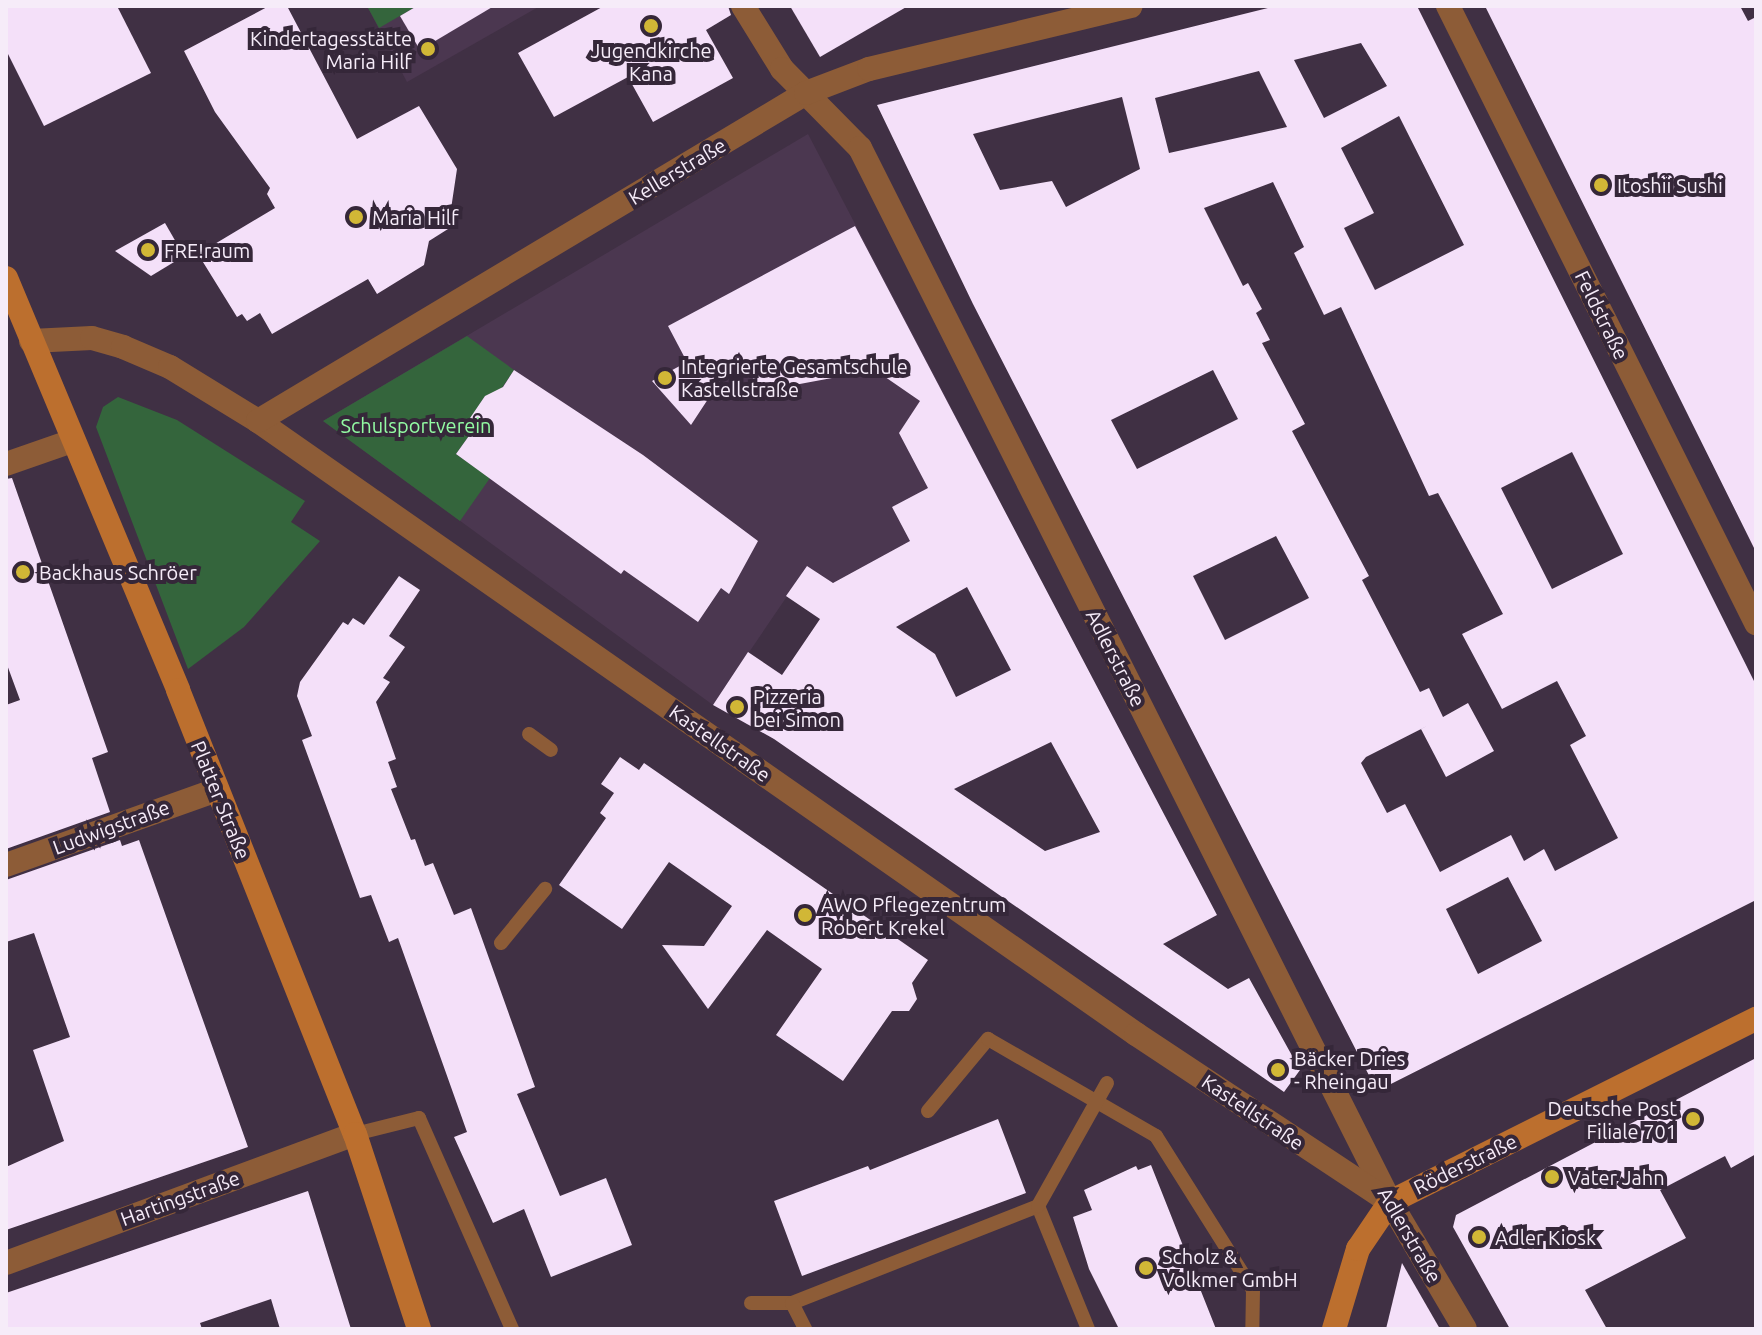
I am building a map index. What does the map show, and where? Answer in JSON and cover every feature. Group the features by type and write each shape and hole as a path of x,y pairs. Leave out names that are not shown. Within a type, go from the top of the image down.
{"main road":[{"name":"Platter Straße","path":"6,278 355,1134 419,1329"},
{"name":"Röderstraße","path":"1390,1202 1756,1019"},
{"path":"1334,1329 1358,1249 1390,1202"}],"street":[{"name":"Adlerstraße","path":"743,6 772,57 860,148 1390,1202 1465,1329"},
{"name":"Kellerstraße","path":"258,421 806,93 869,69 1131,6"},
{"name":"Feldstraße","path":"1448,6 1756,623"},
{"name":"Kastellstraße","path":"31,341 92,338 123,347 170,367 258,421 1136,1034 1390,1202"},
{"path":"6,464 72,441"},
{"name":"Ludwigstraße","path":"6,865 217,790"},
{"name":"Hartingstraße","path":"6,1263 355,1134"}],"lane":[{"path":"529,734 551,750"},
{"path":"501,943 545,889"},
{"path":"928,1111 988,1039 1156,1136 1253,1290 1252,1329"},
{"path":"751,1303 792,1303 1038,1206 1107,1083"},
{"path":"355,1134 419,1118 512,1329"},
{"path":"1038,1206 1088,1329"},
{"path":"792,1303 805,1329"}],"shaded area":[{"name":"Kindertagesstätte Maria Hilf","path":"367,6 540,6 407,82"},
{"name":"Integrierte Gesamtschule Kastellstraße","path":"808,134 997,495 833,583 807,567 713,705 323,421"}],"green space":[{"path":"367,6 417,6 379,28"},
{"name":"Schulsportverein","path":"467,336 514,370 497,395 485,396 469,421 476,426 456,454 490,478 460,521 323,421"},
{"path":"118,397 177,420 305,501 291,522 320,541 244,627 188,669 96,427 103,407"}],"building":[{"path":"6,6 117,6 151,73 44,126 6,50"},
{"name":"Maria Hilf","path":"269,6 287,6 357,139 419,106 457,169 448,229 429,241 424,265 377,294 368,279 272,334 260,313 247,321 242,314 237,317 198,254 275,208 267,194 270,188 215,112 184,51"},
{"path":"417,6 494,6 420,50 400,16"},
{"path":"604,6 728,6 731,15 706,30 733,78 653,122 628,77 554,117 518,53"},
{"path":"790,6 908,6 820,57"},
{"path":"1276,6 1417,6 1756,685 1756,900 1377,1091 973,304 877,105","holes":["1361,43 1387,86 1324,118 1294,60","1259,71 1287,127 1169,153 1155,98","1122,97 1140,169 1066,207 1052,181 1000,190 973,134","1399,116 1464,245 1375,290 1344,228 1374,213 1341,148","1273,182 1304,247 1294,253 1324,315 1341,307 1429,496 1438,493 1503,614 1462,634 1502,709 1557,681 1586,736 1570,745 1618,838 1555,871 1544,849 1524,861 1511,835 1440,872 1405,804 1387,813 1361,763 1366,757 1421,729 1446,777 1494,751 1468,703 1443,717 1429,688 1420,692 1362,580 1369,576 1292,431 1305,424 1262,343 1270,340 1256,313 1262,309 1248,283 1243,286 1204,208","1213,370 1238,419 1137,469 1111,420","1572,452 1623,554 1552,589 1501,488","1276,536 1309,598 1225,640 1193,576","1508,877 1542,941 1478,974 1446,909"]},
{"path":"1485,6 1740,6 1748,21 1756,17 1756,552"},
{"name":"FRE!raum","path":"165,223 184,256 151,276 115,251"},
{"path":"855,226 1217,915 1163,944 1228,989 1249,978 1300,1070 1284,1092 774,739 713,705 748,652 782,675 820,619 786,596 807,566 833,583 910,541 892,507 928,488 899,433 920,401 875,370 789,386 773,382 759,390 739,352 691,425 652,381 687,362 668,326","holes":["967,587 1011,670 956,697 935,654 896,627","1051,742 1100,832 1045,851 954,789"]},
{"path":"514,370 643,455 758,541 729,594 721,588 698,622 624,570 621,574 456,454 476,426 468,421 485,396 503,387"},
{"path":"12,478 108,752 92,758 110,812 6,849 6,705 20,700 6,662 6,479"},
{"path":"399,576 420,590 389,636 405,647 383,678 390,682 376,702 396,759 388,762 397,787 391,789 411,840 415,839 425,866 433,863 454,915 471,908 535,1087 517,1094 560,1196 606,1178 632,1245 551,1277 524,1209 493,1223 454,1137 467,1132 398,938 389,942 371,895 360,898 302,740 312,736 297,696 300,682 343,622 348,625 353,618 364,625"},
{"name":"AWO Pflegezentrum Robert Krekel","path":"620,757 639,770 644,763 928,960 912,983 917,999 909,1011 892,1011 843,1081 776,1035 822,969 767,930 708,1009 662,945 704,946 732,906 669,862 622,929 559,885 606,818 600,813 614,793 601,784"},
{"path":"120,840 122,846 139,840 248,1147 6,1230 6,1167 64,1141 33,1050 70,1037 34,933 6,942 6,880"},
{"path":"1756,1058 1756,1154 1731,1168 1725,1156 1660,1190 1686,1238 1585,1290 1607,1329 1510,1329 1453,1227 1456,1215"},
{"path":"998,1119 1026,1193 802,1276 774,1201 868,1166 870,1170"},
{"path":"1151,1165 1216,1329 1119,1329 1089,1269 1073,1217 1092,1210 1084,1190 1136,1166 1138,1170"},
{"path":"308,1191 351,1329 280,1329 271,1299 200,1323 202,1329 6,1329 6,1293"},
{"path":"1402,1263 1440,1329 1386,1329"}],"place":[{"name":"Jugendkirche Kana","path":"651,26"},
{"name":"Kindertagesstätte Maria Hilf","path":"428,49"},
{"name":"Itoshii Sushi","path":"1601,185"},
{"name":"Maria Hilf","path":"356,217"},
{"name":"FRE!raum","path":"148,250"},
{"name":"Integrierte Gesamtschule Kastellstraße","path":"665,378"},
{"name":"Backhaus Schröer","path":"23,572"},
{"name":"Pizzeria bei Simon","path":"737,707"},
{"name":"AWO Pflegezentrum Robert Krekel","path":"805,915"},
{"name":"Bäcker Dries - Rheingau","path":"1278,1070"},
{"name":"Deutsche Post Filiale 701","path":"1693,1119"},
{"name":"Vater Jahn","path":"1552,1177"},
{"name":"Adler Kiosk","path":"1479,1237"},
{"name":"Scholz & Volkmer GmbH","path":"1146,1268"}]}
